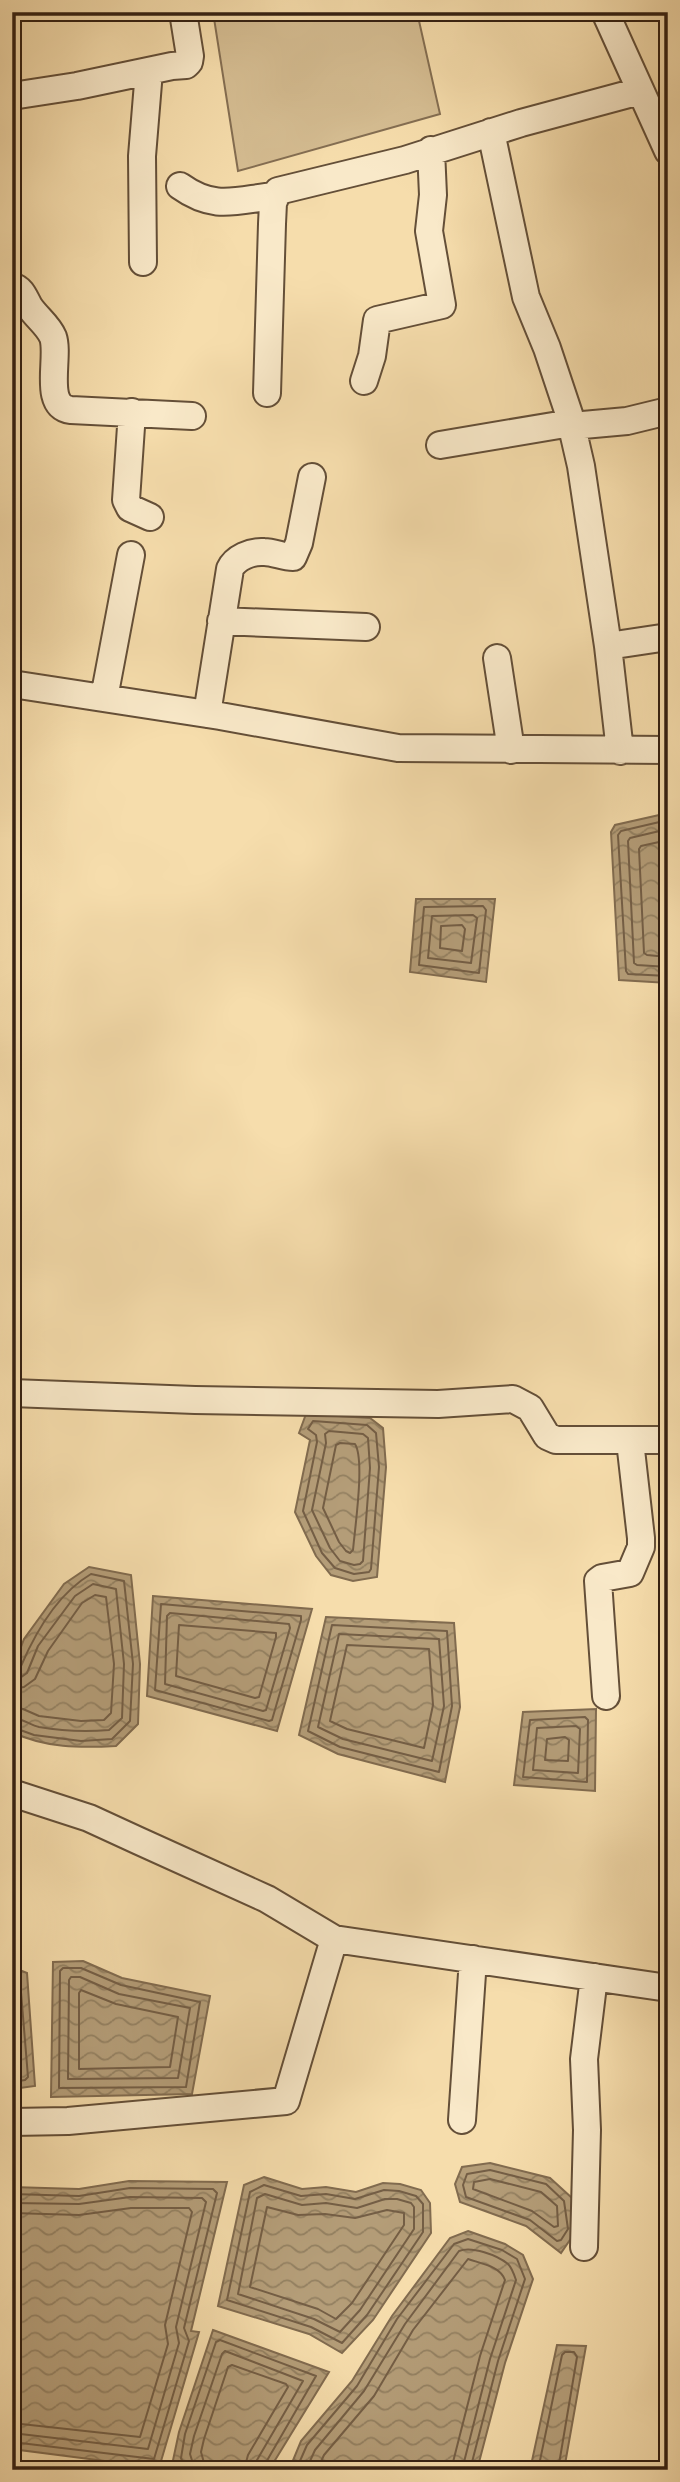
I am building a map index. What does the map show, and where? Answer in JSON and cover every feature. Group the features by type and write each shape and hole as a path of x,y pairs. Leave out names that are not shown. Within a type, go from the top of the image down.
{"street":[{"path":"12,96 186,65 190,62 189,42 183,12"},
{"path":"605,12 668,151"},
{"path":"143,262 142,156 149,71"},
{"path":"267,393 274,196 278,191 405,160 491,132 640,91"},
{"path":"491,132 526,298 547,348 572,425 581,466 608,646 620,751"},
{"path":"364,381 372,356 377,320 442,304 429,231 433,195 431,150"},
{"path":"180,186 197,198 216,202 274,196"},
{"path":"12,286 20,289 30,308 53,337 56,359 54,390 56,401 61,407 71,410 192,416"},
{"path":"440,445 572,425 627,421 668,411"},
{"path":"132,412 126,500 130,508 150,517"},
{"path":"207,714 233,561 265,552 289,558 296,553 312,477"},
{"path":"104,698 131,555"},
{"path":"221,621 366,627"},
{"path":"608,646 668,637"},
{"path":"497,658 511,750"},
{"path":"12,684 207,714 398,748 668,750"},
{"path":"12,1393 195,1400 438,1404 513,1399 530,1408 550,1439 565,1442 668,1440"},
{"path":"606,1696 598,1581 630,1573 641,1547 630,1441"},
{"path":"12,1793 89,1818 127,1835 267,1899 334,1939 668,1988"},
{"path":"12,2122 68,2121 286,2101 334,1939"},
{"path":"462,2120 473,1959"},
{"path":"584,2247 587,2130 584,2059 594,1977"}],"shaded area":[{"path":"213,12 417,12 440,114 238,171"}],"water":[{"path":"668,813 668,983 619,980 611,832 615,825"},
{"path":"416,899 495,899 486,982 410,972"},
{"path":"306,1414 370,1418 383,1428 386,1467 377,1577 353,1581 331,1575 316,1556 295,1512 310,1440 299,1433"},
{"path":"89,1567 131,1575 140,1664 138,1724 116,1746 63,1746 12,1732 12,1671 24,1639 64,1584"},
{"path":"153,1596 312,1609 277,1731 147,1696"},
{"path":"326,1617 454,1623 460,1707 445,1782 338,1754 299,1735"},
{"path":"596,1709 595,1791 514,1785 523,1712"},
{"path":"83,1961 122,1978 210,1996 192,2094 51,2097 53,1962"},
{"path":"12,1967 27,1973 35,2086 12,2089"},
{"path":"490,2163 550,2178 572,2198 576,2231 561,2253 526,2226 460,2202 455,2184 462,2167"},
{"path":"264,2177 302,2189 326,2187 356,2192 383,2183 400,2184 421,2190 430,2203 431,2233 373,2320 342,2353 309,2334 218,2306 244,2185"},
{"path":"129,2181 227,2182 191,2331 199,2332 159,2468 12,2449 12,2187 79,2189"},
{"path":"468,2231 505,2244 523,2255 533,2279 505,2363 477,2470 289,2470 301,2441 352,2381 392,2316 450,2238"},
{"path":"213,2330 329,2372 269,2470 190,2470 172,2465 179,2432"},
{"path":"557,2345 586,2346 564,2470 530,2470"}]}
